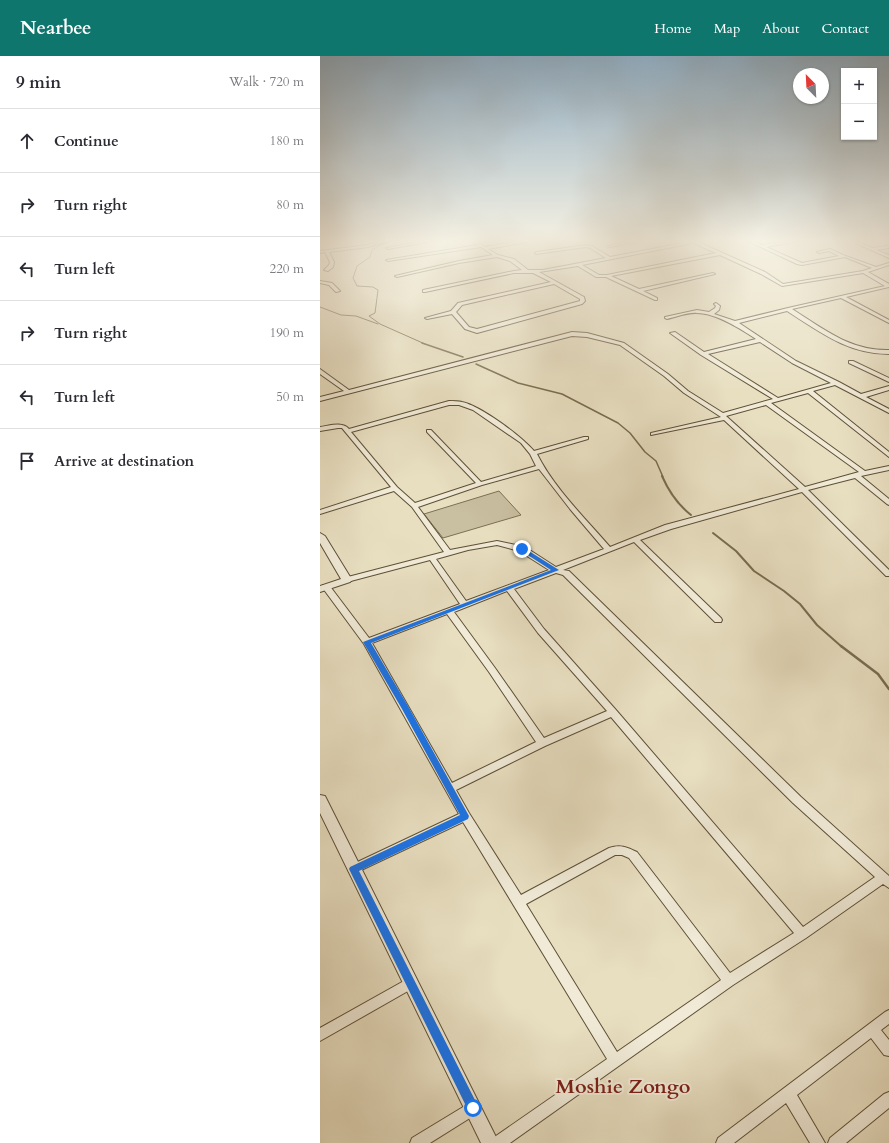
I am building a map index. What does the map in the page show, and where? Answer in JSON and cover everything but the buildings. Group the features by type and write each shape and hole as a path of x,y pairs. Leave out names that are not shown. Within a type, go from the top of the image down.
{"street":[{"path":"427,318 453,312 460,304 519,291"},
{"path":"453,312 467,328 477,331 583,301 582,298 568,291"},
{"path":"638,291 655,299"},
{"path":"735,323 869,291"},
{"path":"842,297 889,322"},
{"path":"710,314 717,309 718,306 716,304"},
{"path":"788,309 836,339 854,347 876,353 889,352"},
{"path":"667,318 697,312 710,314 735,323 794,362 889,411"},
{"path":"673,333 703,354 778,400"},
{"path":"320,399 572,334 587,334 622,344 666,375 686,392 723,417 804,490 887,571"},
{"path":"703,354 760,340"},
{"path":"851,362 889,380"},
{"path":"320,371 347,391"},
{"path":"653,434 723,417 837,383"},
{"path":"862,396 889,388"},
{"path":"810,392 889,455"},
{"path":"348,431 449,403 468,405 486,415 523,442 533,453 540,467 572,508 609,550"},
{"path":"767,403 861,474 889,503"},
{"path":"320,429 338,426 344,427 395,488 414,506 448,553"},
{"path":"429,431 480,484"},
{"path":"533,453 586,438"},
{"path":"414,506 480,484 540,467"},
{"path":"367,642 448,610 686,522 861,474 889,468"},
{"path":"320,512 395,488"},
{"path":"320,536 347,580"},
{"path":"636,540 718,620"},
{"path":"498,1143 729,981 886,880 797,800 566,573 555,570 522,549 497,543 484,544 431,557 323,588 367,642 465,816 615,1060"},
{"path":"431,557 464,604"},
{"path":"508,588 541,631 613,712 802,934"},
{"path":"448,610 492,670 542,743"},
{"path":"450,788 542,743 613,712"},
{"path":"320,800 490,1143"},
{"path":"354,869 465,816"},
{"path":"519,902 613,851 623,850 633,855 729,981"},
{"path":"320,1035 411,983"},
{"path":"723,1143 889,1016"},
{"path":"872,1029 889,1050"},
{"path":"788,1093 818,1143"},
{"path":"835,1143 889,1099"},
{"path":"417,1143 473,1108"}],"shaded area":[{"path":"499,491 521,515 443,538 424,514"}],"waterway":[{"path":"378,291 375,313 369,316 380,324 425,344"},
{"path":"320,307 341,315 356,316 378,324"},
{"path":"422,343 463,357"},
{"path":"476,364 518,383 562,394 618,423 630,433 645,452 656,461 663,477"},
{"path":"662,476 674,497 691,515"},
{"path":"713,533 736,551 754,571 784,591 800,604 817,625 842,647"},
{"path":"841,646 878,674 889,689"}],"district":[{"name":"Moshie Zongo","path":"623,1086"}],"route":[{"path":"473,1108 354,869 465,816 406,708 367,642 555,570 522,549"}]}
